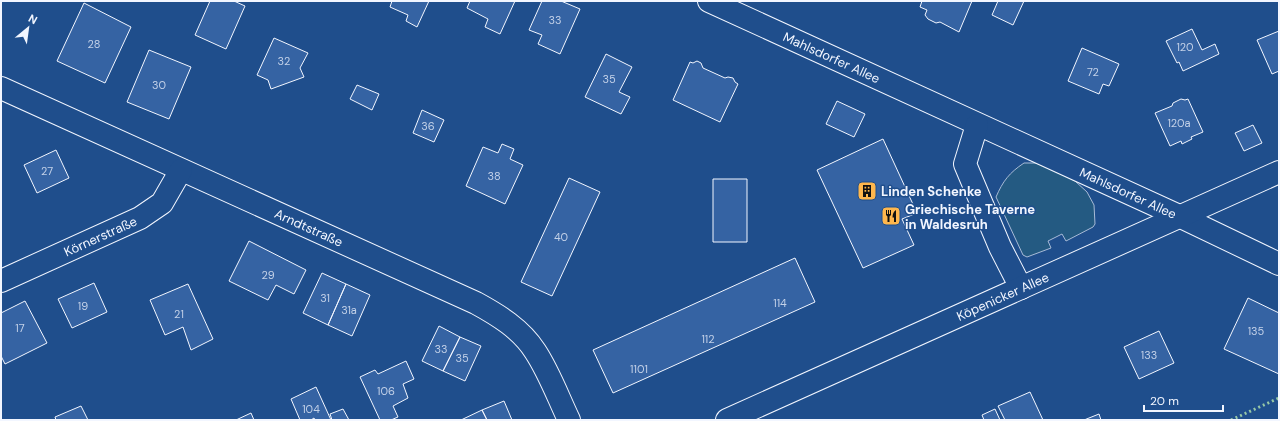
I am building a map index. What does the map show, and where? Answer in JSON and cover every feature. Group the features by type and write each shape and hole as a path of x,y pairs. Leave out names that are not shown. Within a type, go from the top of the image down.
{"street":[{"name":"Mahlsdorfer Allee","path":"709,1 977,125 1179,216 1279,264"},
{"name":"Arndtstraße","path":"1,88 476,303 497,315 519,333 534,350 569,420"},
{"path":"977,125 966,164 1000,246 1021,288"},
{"name":"Körnerstraße","path":"1,281 140,218 162,203 180,170"},
{"name":"Köpenicker Allee","path":"726,420 1279,172"}],"shaded area":[{"path":"1024,163 1036,163 1054,170 1075,181 1087,192 1094,205 1095,224 1093,227 1066,241 1062,234 1048,241 1051,248 1027,257 1023,255 996,197 1007,178 1014,170"}],"building":[{"path":"210,1 234,1 245,6 226,49 195,35"},
{"path":"392,1 429,1 417,27 406,21 408,15 390,7"},
{"path":"470,1 515,1 500,34 485,27 488,19 467,8"},
{"path":"542,1 561,1 580,9 560,54 538,44 542,35 529,30"},
{"path":"922,1 972,1 959,32 940,22 936,23 928,19 925,15 927,10 920,7"},
{"path":"998,1 1024,1 1013,25 992,15"},
{"path":"84,3 131,27 105,83 57,61"},
{"path":"1192,29 1202,50 1215,44 1219,54 1183,71 1179,62 1177,63 1166,41"},
{"path":"1279,31 1279,71 1272,74 1257,40"},
{"path":"274,38 308,53 300,68 304,77 271,89 268,80 257,75"},
{"path":"1082,48 1119,64 1109,86 1103,84 1099,94 1068,81"},
{"path":"149,50 191,67 169,119 127,102"},
{"path":"606,54 632,67 619,92 630,97 621,114 585,97"},
{"path":"697,61 701,63 703,68 725,78 733,78 738,84 720,122 673,100 690,62 693,63"},
{"path":"357,85 379,94 372,110 350,99"},
{"path":"1181,99 1188,99 1203,132 1191,137 1192,139 1182,144 1181,141 1170,146 1155,113 1172,106 1173,103"},
{"path":"837,101 865,114 854,137 826,124"},
{"path":"422,110 444,120 434,142 413,133"},
{"path":"1253,125 1262,143 1244,151 1235,133"},
{"name":"Linden Schenke","path":"883,139 917,213 902,219 914,245 863,268 817,170"},
{"path":"502,144 514,149 510,159 523,165 505,204 466,186 483,147 498,153"},
{"path":"56,150 69,178 37,193 24,165"},
{"path":"569,178 600,192 552,296 521,282"},
{"path":"713,179 747,179 747,242 713,242"},
{"path":"249,241 306,270 294,294 276,285 268,300 229,281"},
{"path":"795,258 815,302 613,393 593,350"},
{"path":"322,273 346,284 328,325 303,313"},
{"path":"94,283 107,312 72,328 58,299"},
{"path":"188,284 213,339 191,350 183,327 165,335 150,300"},
{"path":"346,284 370,295 352,336 328,325"},
{"path":"1248,298 1279,313 1279,374 1224,349"},
{"path":"25,301 47,343 5,364 1,356 1,313"},
{"path":"439,326 460,337 443,371 422,361"},
{"path":"1159,331 1174,363 1139,379 1124,347"},
{"path":"460,337 481,346 465,381 443,371"},
{"path":"406,361 414,379 403,384 408,398 393,406 398,417 391,420 380,420 360,377 375,370 378,374"},
{"path":"316,387 331,420 315,420 314,418 311,420 300,420 291,399"},
{"path":"1030,392 1043,420 1005,420 998,406"},
{"path":"504,401 512,420 487,420 482,410"},
{"path":"81,406 88,420 56,420 55,417"},
{"path":"343,409 349,420 332,420 330,414"},
{"path":"995,409 1000,420 984,420 982,415"},
{"path":"482,410 487,420 461,420"},
{"path":"251,413 254,420 236,420"},
{"path":"1099,414 1101,420 1084,420"}],"hedge":[{"path":"1231,420 1279,398"}],"place":[{"name":"Linden Schenke","path":"867,191"},
{"name":"Griechische Taverne in Waldesruh","path":"891,216"}]}
